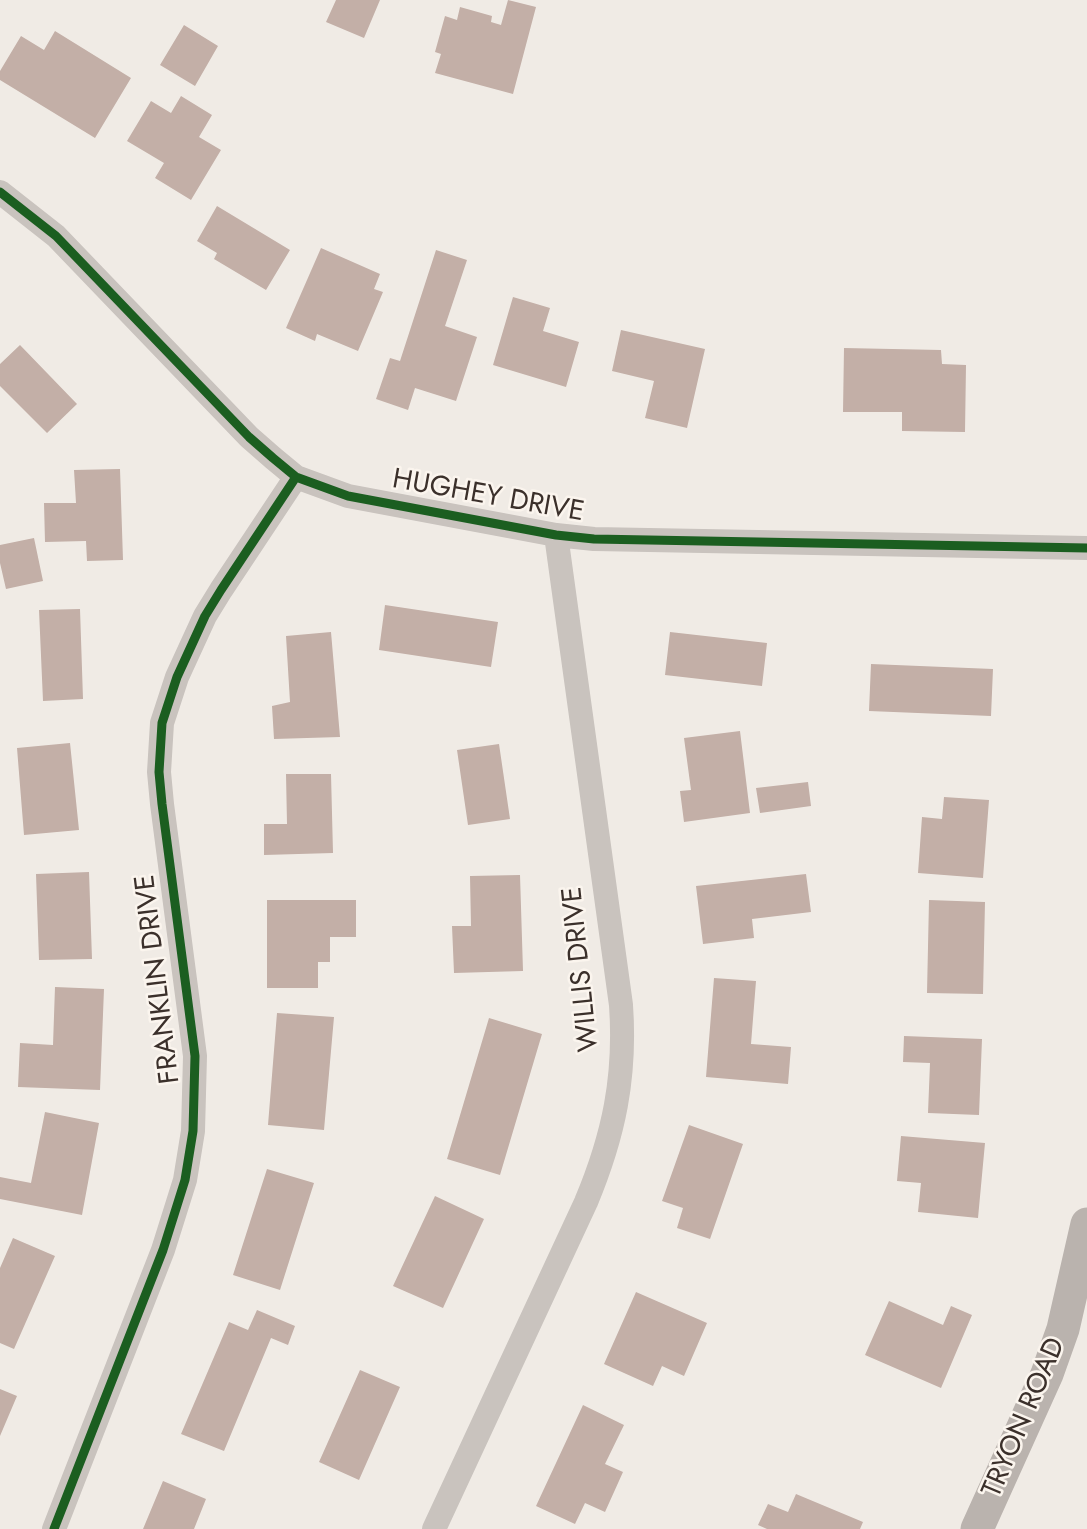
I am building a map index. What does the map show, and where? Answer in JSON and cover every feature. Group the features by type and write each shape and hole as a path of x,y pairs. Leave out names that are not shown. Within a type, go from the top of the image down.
{"street":[{"name":"HUGHEY DRIVE","path":"0,192 56,236 249,437 296,477 348,496 556,535 625,541 1087,548"},
{"name":"FRANKLIN DRIVE","path":"54,1529 176,1213 193,1130 195,1056 163,815 159,772 162,723 177,677 205,616 296,477"},
{"name":"WILLIS DRIVE","path":"434,1529 586,1202 604,1156 617,1108 622,1057 621,1004 556,535"},
{"name":"TRYON ROAD","path":"977,1529 1047,1374 1063,1329 1087,1224"}],"building":[{"path":"336,0 380,0 364,38 326,22"},
{"path":"508,0 536,7 513,94 435,73 441,54 435,52 445,16 457,20 460,7 492,16 491,22 501,25"},
{"path":"184,25 218,46 195,86 160,65"},
{"path":"55,31 131,78 95,138 0,80 0,71 21,36 44,50"},
{"path":"181,96 212,115 199,137 221,150 191,200 155,178 164,163 127,141 151,101 171,113"},
{"path":"217,206 290,250 266,290 214,259 217,253 197,241"},
{"path":"321,248 380,274 374,289 383,292 358,351 317,334 315,341 286,328"},
{"path":"436,250 467,260 445,326 477,337 456,401 415,388 408,410 376,399 390,358 400,361"},
{"path":"513,297 550,308 543,331 579,342 566,387 493,365"},
{"path":"621,330 705,349 687,428 645,418 654,381 612,371"},
{"path":"20,345 77,404 47,433 0,386 0,364"},
{"path":"844,348 941,350 942,364 966,365 965,432 902,431 902,412 843,412"},
{"path":"120,469 123,560 87,561 86,541 45,542 44,503 76,503 74,470"},
{"path":"34,538 43,581 6,589 0,563 0,545"},
{"path":"385,605 498,622 491,667 379,650"},
{"path":"80,609 83,699 43,701 39,610"},
{"path":"331,632 340,737 274,739 272,706 290,702 286,636"},
{"path":"670,632 767,643 762,686 665,675"},
{"path":"871,664 993,669 991,716 869,711"},
{"path":"740,731 750,813 684,822 680,791 691,790 684,738"},
{"path":"70,743 79,830 24,835 17,748"},
{"path":"499,744 510,819 468,825 457,750"},
{"path":"286,774 331,774 333,853 264,855 264,824 287,824"},
{"path":"808,782 811,806 760,813 756,788"},
{"path":"944,797 989,800 983,878 918,873 922,817 942,819"},
{"path":"89,872 92,959 39,960 36,874"},
{"path":"806,874 811,912 752,919 754,938 703,944 696,886"},
{"path":"520,875 523,971 454,973 452,926 471,926 470,876"},
{"path":"267,900 356,900 356,937 330,937 330,962 318,962 318,988 267,988"},
{"path":"929,900 985,902 983,994 927,993"},
{"path":"714,978 756,981 751,1044 791,1047 788,1084 706,1077"},
{"path":"55,987 104,989 100,1090 18,1087 20,1043 53,1045"},
{"path":"277,1013 334,1017 324,1130 268,1125"},
{"path":"489,1018 542,1034 500,1175 447,1159"},
{"path":"904,1036 982,1039 979,1115 928,1113 930,1063 903,1062"},
{"path":"45,1112 99,1123 82,1215 0,1199 0,1177 31,1183"},
{"path":"689,1125 743,1144 710,1239 677,1228 683,1208 662,1201"},
{"path":"901,1136 985,1143 978,1218 918,1212 921,1183 897,1181"},
{"path":"267,1169 314,1183 280,1290 233,1275"},
{"path":"435,1196 484,1219 443,1308 393,1286"},
{"path":"13,1238 55,1256 14,1349 0,1343 0,1268"},
{"path":"636,1292 707,1323 684,1376 662,1366 653,1386 604,1364"},
{"path":"889,1301 943,1325 951,1306 972,1315 941,1388 865,1355"},
{"path":"257,1310 295,1326 288,1345 271,1338 224,1451 181,1434 229,1322 248,1330"},
{"path":"360,1370 400,1387 359,1480 319,1462"},
{"path":"0,1389 17,1396 0,1436"},
{"path":"583,1405 624,1425 605,1464 623,1472 605,1512 585,1503 575,1524 536,1506"},
{"path":"163,1481 206,1499 194,1529 143,1529"},
{"path":"796,1494 863,1522 860,1529 767,1529 758,1525 768,1504 788,1512"}],"cycle path":[{"path":"0,192 56,236 249,437 273,458 296,477 348,496 556,535 594,539 1087,548"},
{"path":"54,1529 163,1250 185,1180 193,1131 195,1056 162,804 159,772 162,723 177,677 205,616 296,477"}]}
